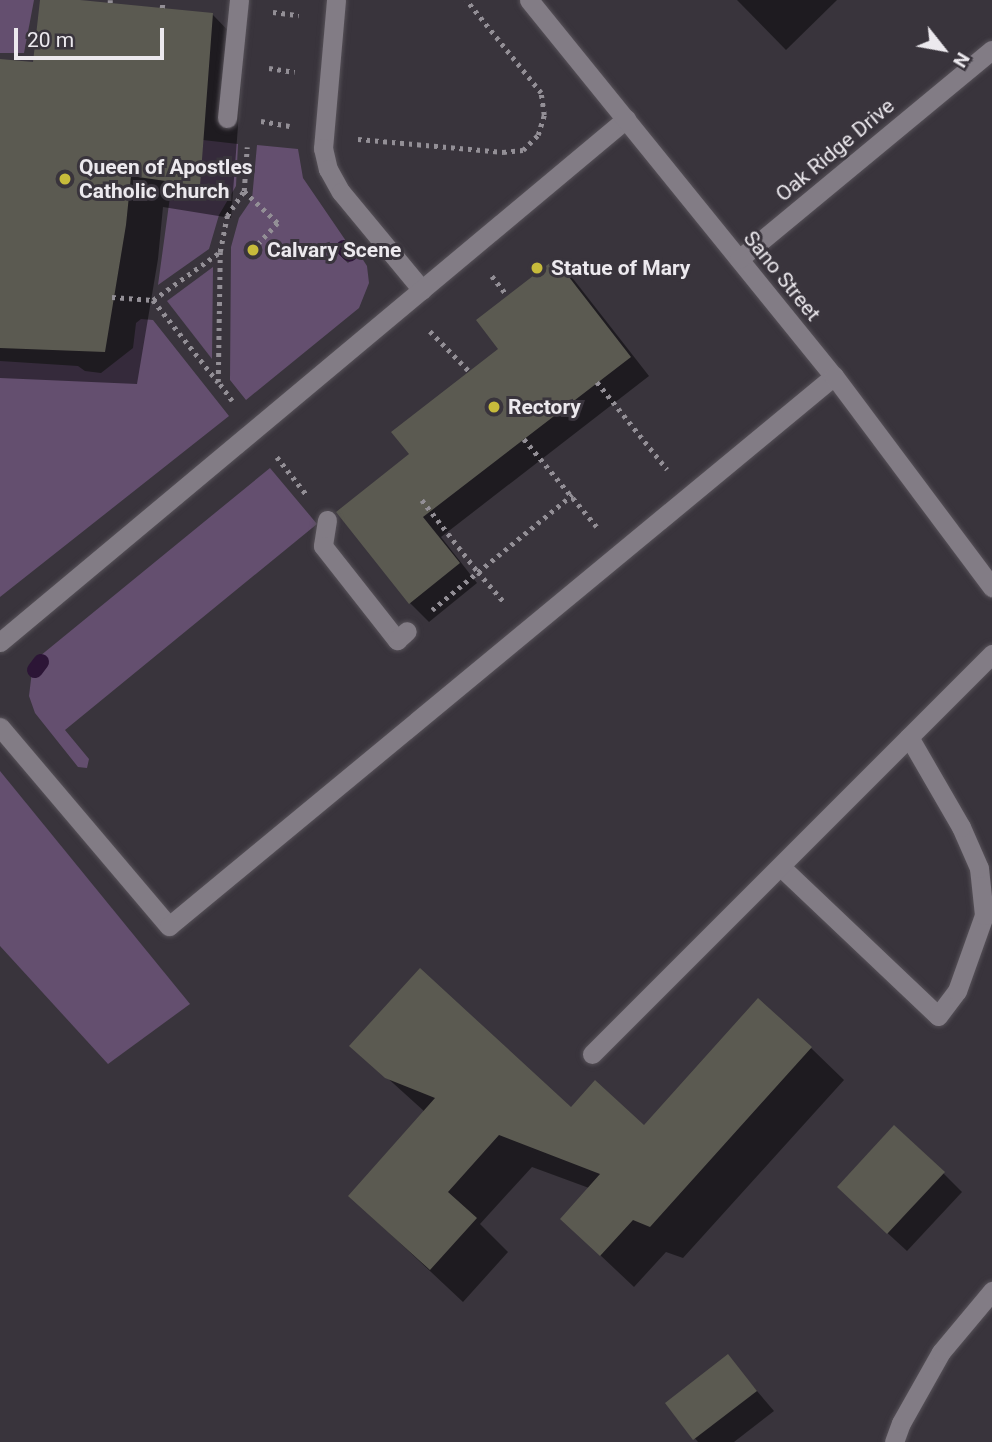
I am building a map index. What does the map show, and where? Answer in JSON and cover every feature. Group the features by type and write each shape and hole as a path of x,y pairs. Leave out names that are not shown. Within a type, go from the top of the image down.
{"street":[{"path":"227,118 239,0"},
{"path":"336,0 323,148 328,169 341,192 422,290"},
{"name":"Sano Street","path":"529,0 834,376 992,587"},
{"name":"Oak Ridge Drive","path":"739,259 992,50"},
{"path":"0,642 626,120"},
{"path":"0,727 169,926 834,376"},
{"path":"327,520 323,546 397,640 407,631"},
{"path":"592,1054 992,654"},
{"path":"781,867 939,1016 957,991 984,915 979,867 961,827 909,737"},
{"path":"894,1442 901,1423 941,1352 992,1291"}],"path":[{"path":"162,8 163,0"},
{"path":"356,139 503,152 523,150 538,135 544,115 541,93 466,0"},
{"path":"218,382 220,251 227,216 244,191 247,143"},
{"path":"244,191 278,223 253,250"},
{"path":"112,297 153,300 220,251"},
{"path":"492,276 508,295"},
{"path":"153,300 327,520"},
{"path":"428,330 469,372"},
{"path":"597,382 689,496"},
{"path":"524,439 619,555"},
{"path":"407,631 572,495"},
{"path":"422,500 478,572"}],"shaded area":[{"path":"0,0 34,0 24,53 0,53"},
{"path":"203,140 238,144 236,186 219,215 209,249 158,285 172,182"},
{"path":"257,145 298,149 303,178 346,241 337,252 348,263 358,252 367,266 369,283 359,308 246,400 230,380 231,247 239,218 252,199"},
{"path":"213,267 212,359 167,301"},
{"path":"141,319 153,320 229,416 0,597 0,361 78,366 85,371 101,373 133,348 136,323"},
{"path":"270,468 317,524 65,730 89,759 87,768 78,767 35,713 29,696 32,671 36,674 47,663 40,656"},
{"path":"0,771 190,1004 108,1064 0,946"}],"building":[{"name":"Queen of Apostles Catholic Church","path":"40,0 80,0 213,13 200,186 131,176 126,225 105,352 0,348 0,59 33,62"},
{"name":"Rectory","path":"555,259 631,357 423,517 460,563 409,604 336,512 409,454 391,432 498,349 476,320"},
{"path":"420,968 571,1107 595,1080 644,1125 758,998 812,1047 650,1227 633,1220 600,1256 560,1219 600,1174 499,1135 448,1192 477,1218 430,1270 348,1196 435,1098 385,1078 349,1046"},
{"path":"894,1125 945,1172 887,1234 837,1187"},
{"path":"728,1354 757,1391 693,1440 665,1403"}],"waterway":[{"path":"344,248 350,254"},
{"path":"35,670 41,662"}],"place":[{"name":"Queen of Apostles Catholic Church","path":"65,179"},
{"name":"Calvary Scene","path":"253,250"},
{"name":"Statue of Mary","path":"537,268"},
{"name":"Rectory","path":"494,407"}]}
